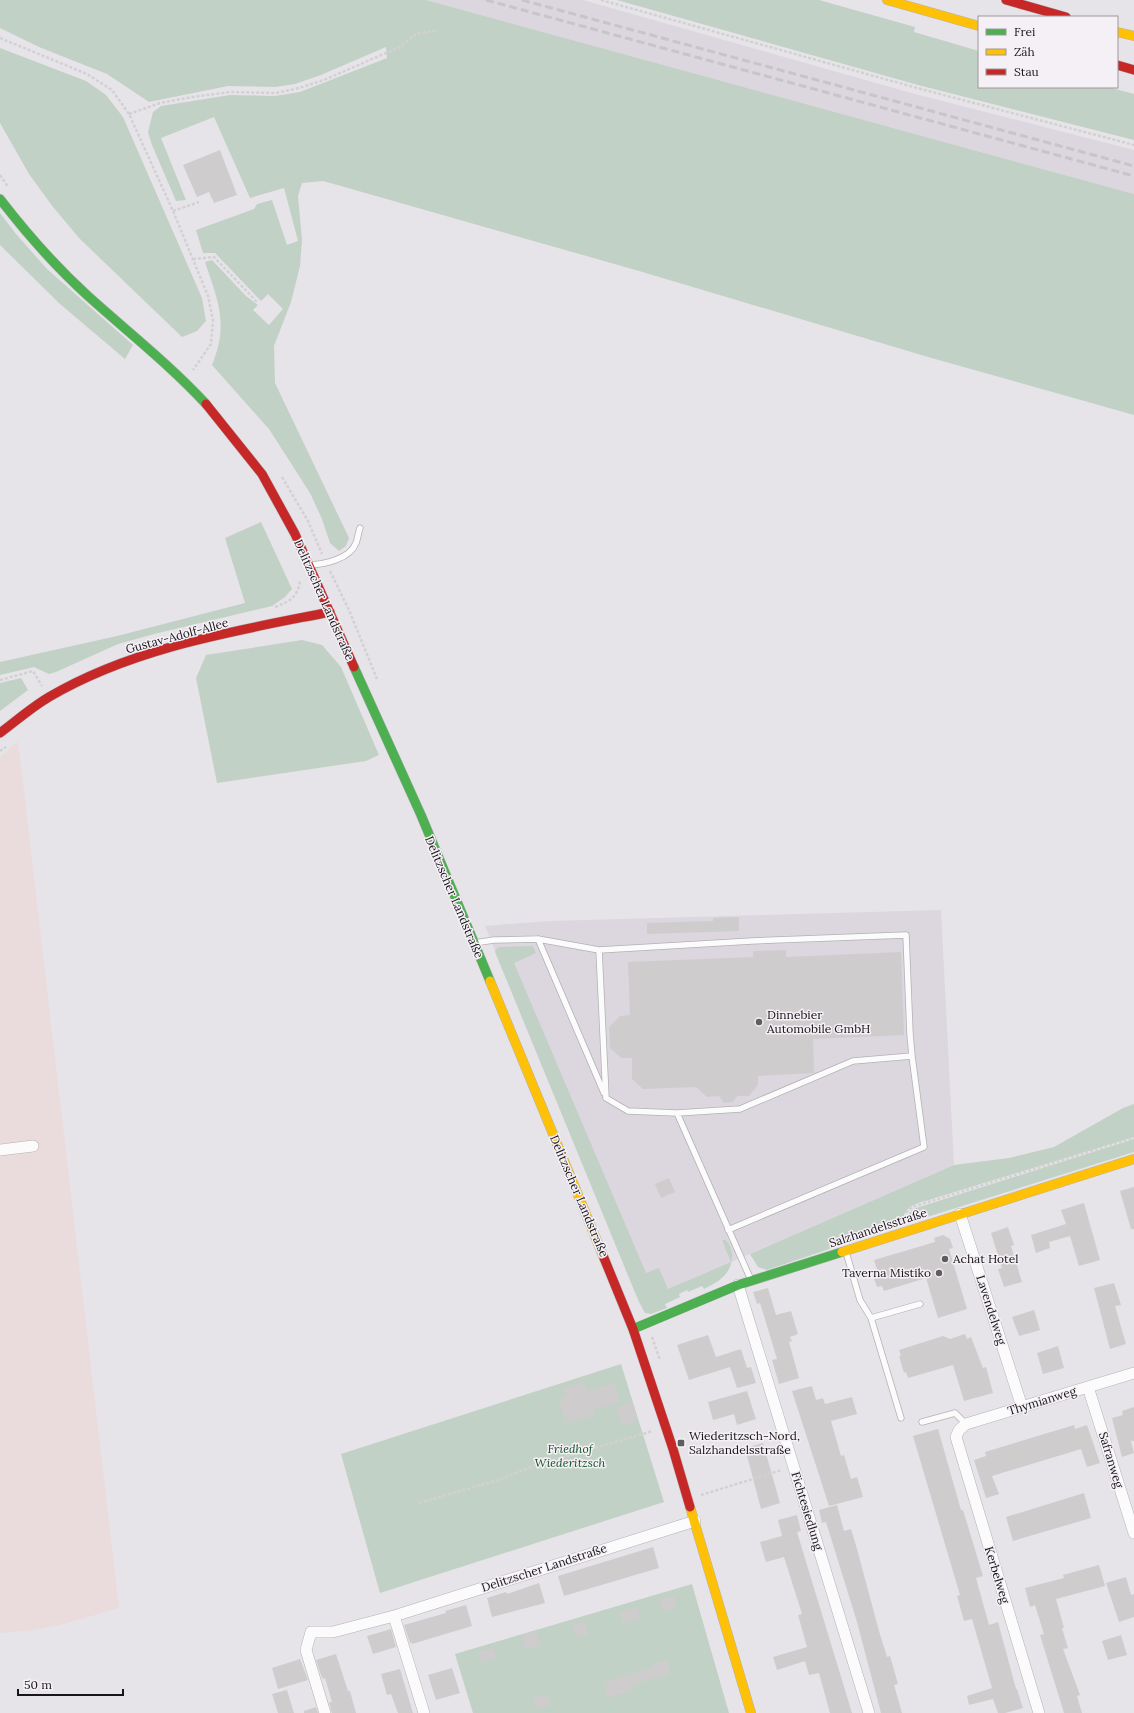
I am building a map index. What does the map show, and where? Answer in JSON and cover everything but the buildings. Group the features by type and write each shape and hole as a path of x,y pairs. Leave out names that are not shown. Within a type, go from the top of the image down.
{"main road":[{"path":"887,0 978,26"},
{"path":"1006,0 1062,16"},
{"path":"1118,32 1134,36"},
{"path":"1118,65 1134,70"},
{"name":"Delitzscher Landstraße","path":"0,199 23,229 54,263 122,326 184,380 218,417 262,474 295,534 421,815 634,1329 695,1521 751,1713"},
{"name":"Gustav-Adolf-Allee","path":"0,733 49,697 88,677 142,656 226,634 330,612"},
{"name":"Salzhandelsstraße","path":"634,1329 738,1285 846,1252 1134,1159"}],"street":[{"path":"0,1150 33,1146"},
{"name":"Lavendelweg","path":"960,1214 1022,1407"},
{"name":"Fichtesiedlung","path":"738,1285 869,1713"},
{"name":"Thymianweg","path":"966,1424 1134,1373"},
{"name":"Safranweg","path":"1088,1387 1134,1533"},
{"name":"Kerbelweg","path":"966,1424 959,1430 956,1438 1039,1713"},
{"name":"Delitzscher Landstraße","path":"325,1713 306,1650 311,1632 333,1632 394,1616 695,1521"},
{"path":"394,1616 424,1713"}],"lane":[{"path":"310,565 327,564 344,556 355,545 360,528"},
{"path":"474,943 494,940 538,939 599,950 752,941 906,935 910,1034 924,1147 728,1230"},
{"path":"538,939 606,1098 628,1111 677,1113 740,1109 853,1061 912,1056"},
{"path":"599,950 606,1098"},
{"path":"677,1113 752,1281"},
{"path":"846,1252 860,1300 871,1318 901,1418"},
{"path":"871,1318 920,1304"},
{"path":"922,1422 954,1413 966,1424"}],"path":[{"path":"601,0 917,88 1134,145"},
{"path":"130,114 160,103 192,97 230,92 276,93 299,88 324,80 400,47 416,34 438,30"},
{"path":"0,38 87,74 112,90 130,114 173,211 208,296 213,320 211,344 193,370 184,380"},
{"path":"173,211 199,202"},
{"path":"193,259 214,257 258,303"},
{"path":"0,680 33,671 49,697"},
{"path":"908,1231 905,1215 912,1207 1134,1138"},
{"path":"419,1504 501,1478 533,1466 666,1427"},
{"path":"698,1496 794,1467"}],"shaded area":[{"path":"426,0 583,0 915,94 1134,150 1134,194"},
{"path":"17,742 20,757 119,1608 63,1624 34,1630 0,1633 0,757"},
{"path":"941,910 954,1165 639,1302 485,926 550,921"}],"green space":[{"path":"0,0 426,0 1134,194 1134,415 928,357 639,271 323,181 302,183 298,196 302,240 300,266 291,302 274,346 275,383 349,538 346,546 339,551 330,543 322,519 310,493 269,429 212,365 220,337 221,325 220,313 214,289 205,262 212,260 246,296 258,305 253,310 269,325 283,309 268,294 261,301 215,253 203,253 196,230 254,209 257,204 272,200 287,245 298,241 284,188 250,198 214,117 161,138 186,200 176,201 148,132 153,112 161,106 230,95 275,96 300,92 387,58 386,47 321,75 295,84 275,87 228,86 149,102 107,74 39,47 0,28"},
{"path":"617,0 819,0 915,27 914,32 978,51 978,88 1112,88 1134,94 1134,140 918,85"},
{"path":"0,48 86,81 106,95 123,117 202,298 206,321 197,331 182,337 80,239 53,207 29,174 0,123"},
{"path":"0,213 16,234 47,269 133,345 125,359 60,304 0,245"},
{"path":"261,522 292,589 285,597 272,606 118,644 49,674 34,667 0,675 0,662 117,636 245,603 225,538"},
{"path":"302,640 322,645 341,667 379,755 366,761 217,783 196,678 206,655"},
{"path":"21,678 28,690 0,711 0,683"},
{"path":"533,946 536,953 514,963 646,1273 659,1268 668,1289 731,1262 722,1240 727,1241 731,1248 732,1261 724,1276 704,1289 702,1286 679,1294 680,1297 665,1304 667,1308 651,1314 645,1313 639,1302 495,952 499,947"},
{"path":"1134,1104 1134,1137 916,1204 905,1213 903,1224 767,1270 758,1267 750,1254 954,1165 1009,1158 1054,1147 1123,1108"},
{"path":"1134,1139 1134,1152 908,1223 907,1216 913,1209"},
{"name":"Friedhof Wiederitzsch","path":"621,1364 664,1502 380,1593 341,1454"},
{"path":"692,1584 729,1713 473,1713 455,1654"}],"railway":[{"path":"486,0 1134,176"},
{"path":"522,0 1134,166"}],"traffic: fast":[{"path":"0,199 31,237 64,273 163,362 206,404"},
{"path":"354,667 421,815 490,981"},
{"path":"633,1329 738,1285 842,1252"}],"traffic: slow":[{"path":"887,0 978,26"},
{"path":"1118,32 1134,36"},
{"path":"490,981 604,1258"},
{"path":"842,1252 1134,1159"},
{"path":"690,1507 751,1713"}],"traffic: jam":[{"path":"1006,0 1062,16"},
{"path":"1118,65 1134,70"},
{"path":"206,404 262,474 295,534 354,667"},
{"path":"0,733 49,697 115,665 150,653 222,634 330,612"},
{"path":"604,1258 633,1329 673,1449 690,1507"}],"place":[{"name":"Dinnebier Automobile GmbH","path":"759,1022"},
{"name":"Achat Hotel","path":"945,1259"},
{"name":"Taverna Mistiko","path":"939,1273"},
{"name":"Wiederitzsch-Nord, Salzhandelsstraße","path":"681,1443"}]}
